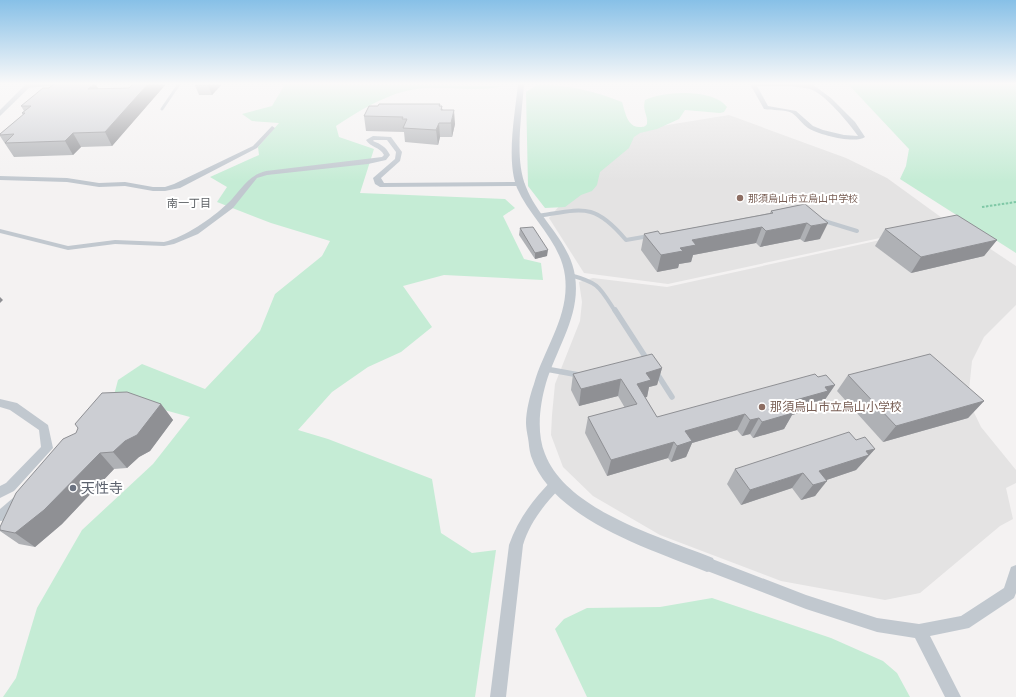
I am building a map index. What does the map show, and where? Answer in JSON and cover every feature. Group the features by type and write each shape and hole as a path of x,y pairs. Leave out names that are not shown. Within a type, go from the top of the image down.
{"street":[{"path":"519,117 517,162 521,184 538,216 561,253 570,275 569,301 566,315 535,403 532,423 535,448 544,470 556,484 580,506 611,525 806,602 877,625 919,631 964,623 1009,593 1016,572"},
{"path":"801,117 811,127 824,132 848,137 862,137 853,123 847,117"},
{"path":"0,178 66,180 99,184 125,184 153,189 165,189 177,186 255,147 272,128"},
{"path":"0,231 68,248 115,242 164,244 174,242 195,232 230,206 255,177 266,173 384,159 387,155 386,151 370,142 369,140 373,138 389,138 399,152 398,160 377,178 378,182 383,184 521,184"},
{"path":"0,403 13,406 44,428 47,448 5,489 0,500"},
{"path":"498,697 516,545 521,527 532,510 556,484"},
{"path":"0,515 4,515 26,492"},
{"path":"919,631 953,697"}],"lane":[{"path":"538,216 570,211 593,212 608,220 626,240 656,234"},
{"path":"816,218 858,231"},
{"path":"570,275 592,281 599,286 672,397"},
{"path":"639,360 646,358"},
{"path":"546,369 568,374 584,373"}],"path":[{"path":"982,207 1016,202"}],"shaded area":[{"name":"那須烏山市立烏山中学校","path":"720,117 733,117 846,158 887,178 949,223 668,284 584,273 549,218 599,159 643,129"},
{"name":"那須烏山市立烏山小学校","path":"953,224 1016,266 1016,305 984,337 972,361 968,400 981,427 1016,470 1016,483 1006,488 1013,519 1000,526 920,593 885,600 781,581 660,535 593,496 563,467 551,435 552,415 555,384 580,321 582,302 579,282 593,278 667,287"}],"green space":[{"path":"246,117 351,117 336,126 339,137 374,149 360,193 505,199 515,208 503,216 524,259 541,263 543,280 444,275 403,286 432,327 401,352 368,367 332,392 298,430 328,439 432,479 441,533 472,553 496,550 475,697 3,697 16,678 37,608 82,530 153,464 190,417 146,405 109,414 118,380 142,364 205,389 260,331 275,294 322,256 330,241 271,223 217,202 227,187 210,177 259,155 258,147 279,123 252,121"},
{"path":"527,117 627,117 629,121 635,126 644,127 647,124 647,117 681,117 679,119 657,129 640,133 634,137 629,148 600,172 597,185 592,191 581,195 565,207 545,208 528,186"},
{"path":"879,117 1016,117 1016,253 900,179 906,166 909,149"},
{"path":"712,598 831,638 883,661 897,673 910,697 587,697 555,629 564,619 587,608 660,607"}],"building":[{"path":"21,117 119,117 105,132 73,133 65,141 5,143 14,134 0,134"},
{"path":"385,117 452,117 451,123 439,123 436,130 403,128 407,119 402,119 403,117"},
{"path":"805,204 828,223 811,226 807,223 766,231 762,227 692,240 696,245 680,248 683,251 661,255 644,234 658,231 660,234 773,213 771,211"},
{"path":"957,215 997,240 921,257 885,229"},
{"path":"533,227 548,250 535,253 520,228"},
{"path":"652,354 662,368 646,373 651,380 637,384 657,417 815,374 818,377 826,375 835,385 825,387 828,391 785,403 793,413 762,422 759,418 750,420 745,414 685,431 692,441 677,446 674,442 611,460 588,417 637,404 621,379 581,389 573,374"},
{"path":"930,354 984,401 896,426 848,375"},
{"path":"127,392 161,404 137,435 125,441 113,452 100,453 44,510 15,533 0,530 16,493 63,439 76,433 78,428 75,424 102,393"},
{"path":"849,432 856,440 865,437 875,449 866,451 869,455 819,471 827,481 813,485 803,473 750,490 735,469"}],"place":[{"name":"那須烏山市立烏山中学校","path":"740,198"},
{"name":"那須烏山市立烏山小学校","path":"762,407"},
{"name":"天性寺","path":"73,488"}],"district":[{"name":"南一丁目","path":"189,203"}]}
